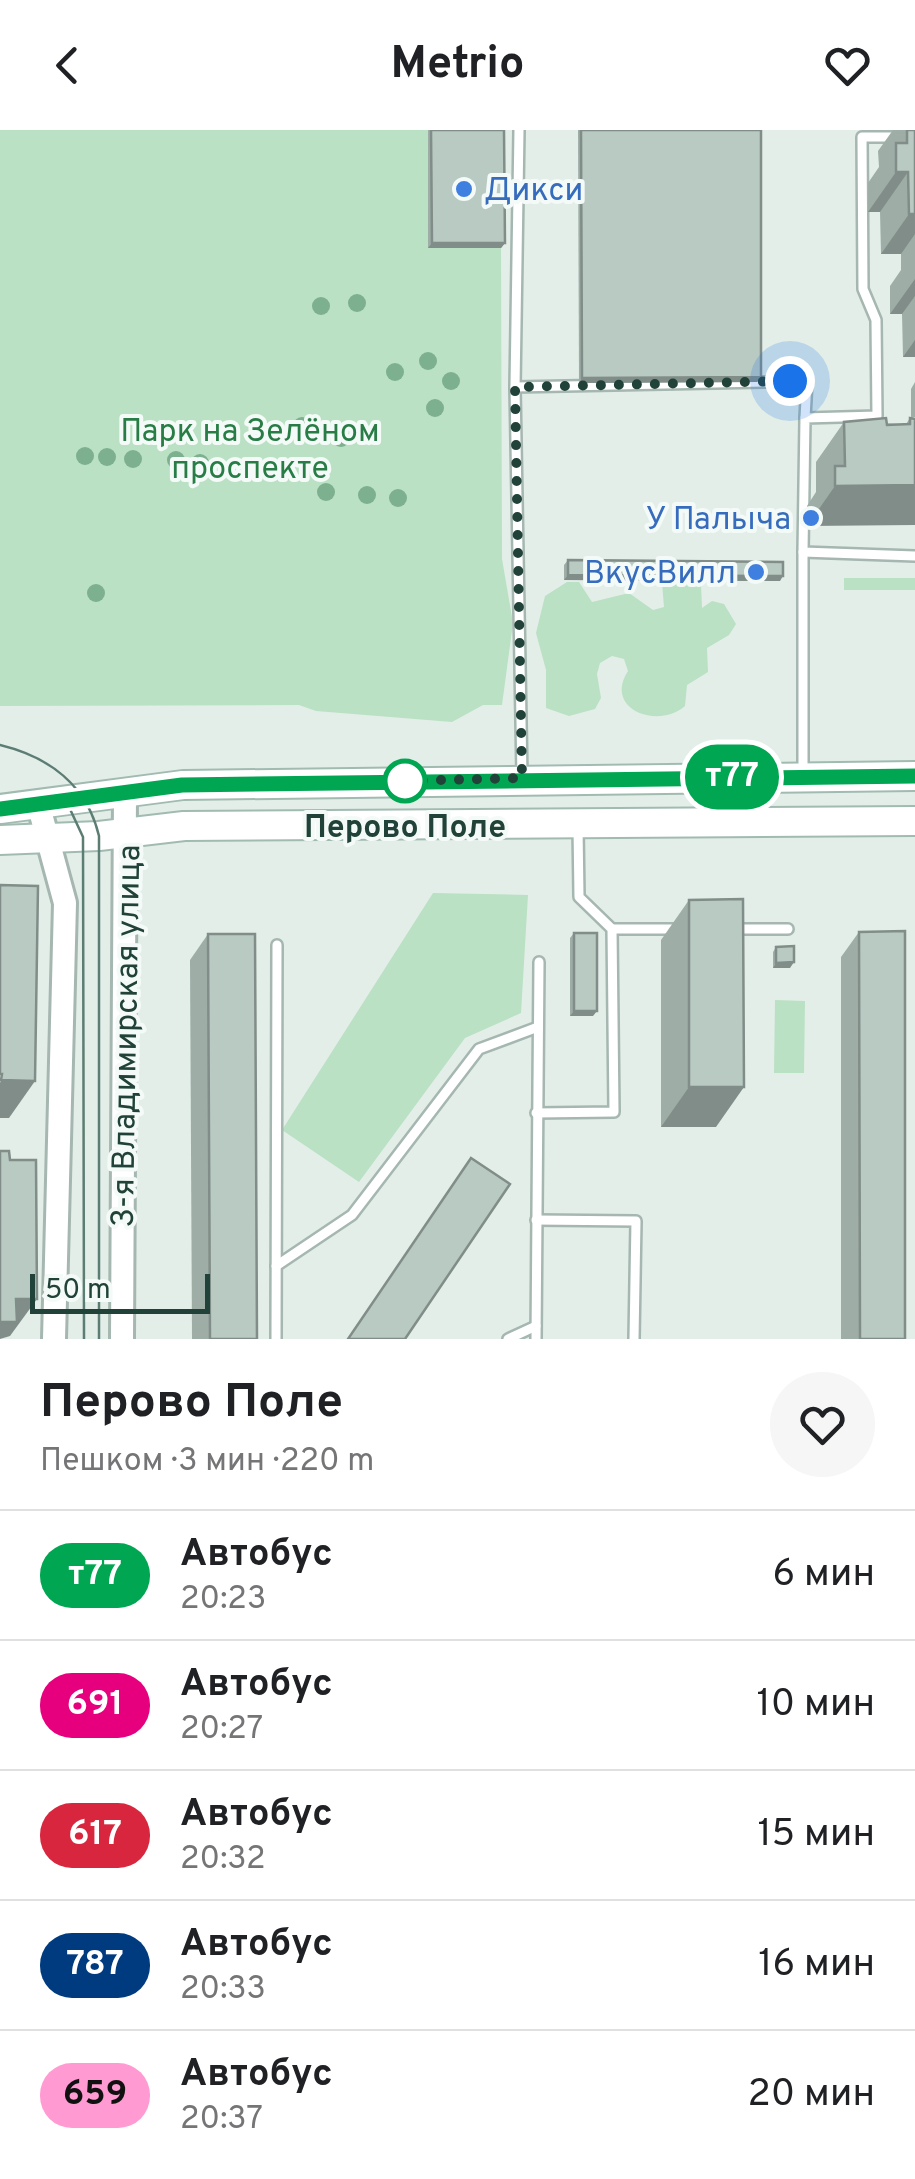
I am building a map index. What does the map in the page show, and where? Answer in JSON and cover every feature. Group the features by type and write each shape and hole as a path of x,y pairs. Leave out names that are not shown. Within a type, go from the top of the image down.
{"main road":[{"path":"0,809 182,785 915,776"},
{"path":"0,840 184,826 915,821"}],"street":[{"name":"3-я Владимирская улица","path":"122,1339 127,832 124,794"},
{"name":"3-я Владимирская улица","path":"39,806 65,903 54,1339"}],"lane":[{"path":"518,130 515,387 522,778"},
{"path":"805,418 877,416 876,320 863,289 862,137 912,137 912,130"},
{"path":"515,387 807,381 803,776"},
{"path":"803,552 915,556"},
{"path":"578,823 579,897 612,929 686,929"},
{"path":"536,1113 614,1112 612,929"},
{"path":"724,929 788,929"},
{"path":"276,944 276,1339"},
{"path":"536,1339 539,962"},
{"path":"276,1266 352,1215 478,1050 538,1027"},
{"path":"536,1220 636,1220 634,1339"},
{"path":"508,1339 536,1326"}],"green space":[{"name":"Парк на Зелёном проспекте","path":"0,130 428,130 492,248 501,248 502,559 513,623 502,705 483,705 452,722 316,711 299,705 0,706"},
{"path":"670,574 693,576 701,585 702,608 712,601 724,604 736,624 729,635 707,648 708,672 687,685 685,706 661,716 637,712 623,696 622,684 628,671 624,659 612,656 600,663 597,674 601,698 595,709 569,716 546,708 546,670 536,633 545,596 567,582 579,582 592,602 629,593 653,610 664,607 662,583"},
{"path":"844,578 915,578 915,590 844,590"},
{"path":"433,893 528,895 521,1013 465,1038 359,1182 282,1130"},
{"path":"775,1000 805,1001 804,1073 774,1073"}],"building":[{"name":"Дикси","path":"431,130 504,130 505,243 432,243"},
{"path":"581,130 761,130 761,377 582,378"},
{"path":"907,130 915,130 915,214 909,214 908,172 896,172 896,143 907,143"},
{"path":"886,418 887,425 910,424 910,418 915,419 915,485 835,486 835,466 845,466 844,422"},
{"path":"568,560 783,562 783,576 568,575"},
{"path":"0,885 38,886 35,1081 1,1080"},
{"path":"743,899 744,1087 689,1087 689,900"},
{"path":"905,931 905,1339 860,1339 859,932"},
{"path":"574,933 597,933 597,1011 574,1011"},
{"path":"208,934 255,934 257,1339 210,1339"},
{"path":"794,946 794,962 776,963 776,947"},
{"path":"0,1151 9,1151 10,1160 36,1160 37,1299 16,1299 17,1322 0,1322"},
{"path":"471,1158 510,1184 405,1339 348,1339"}],"tram line":[{"path":"0,745 34,757 63,776 85,802 99,836 99,1339"},
{"path":"63,794 83,837 84,1339"}],"bus line":[{"name":"т77","path":"0,809 71,803 182,785 915,776"}],"place":[{"name":"Дикси","path":"464,189"},
{"name":"У Палыча","path":"811,518"},
{"name":"ВкусВилл","path":"756,572"},
{"name":"Перово Поле","path":"405,781"}],"route":[{"path":"405,781 522,778 515,387 790,381"}]}
